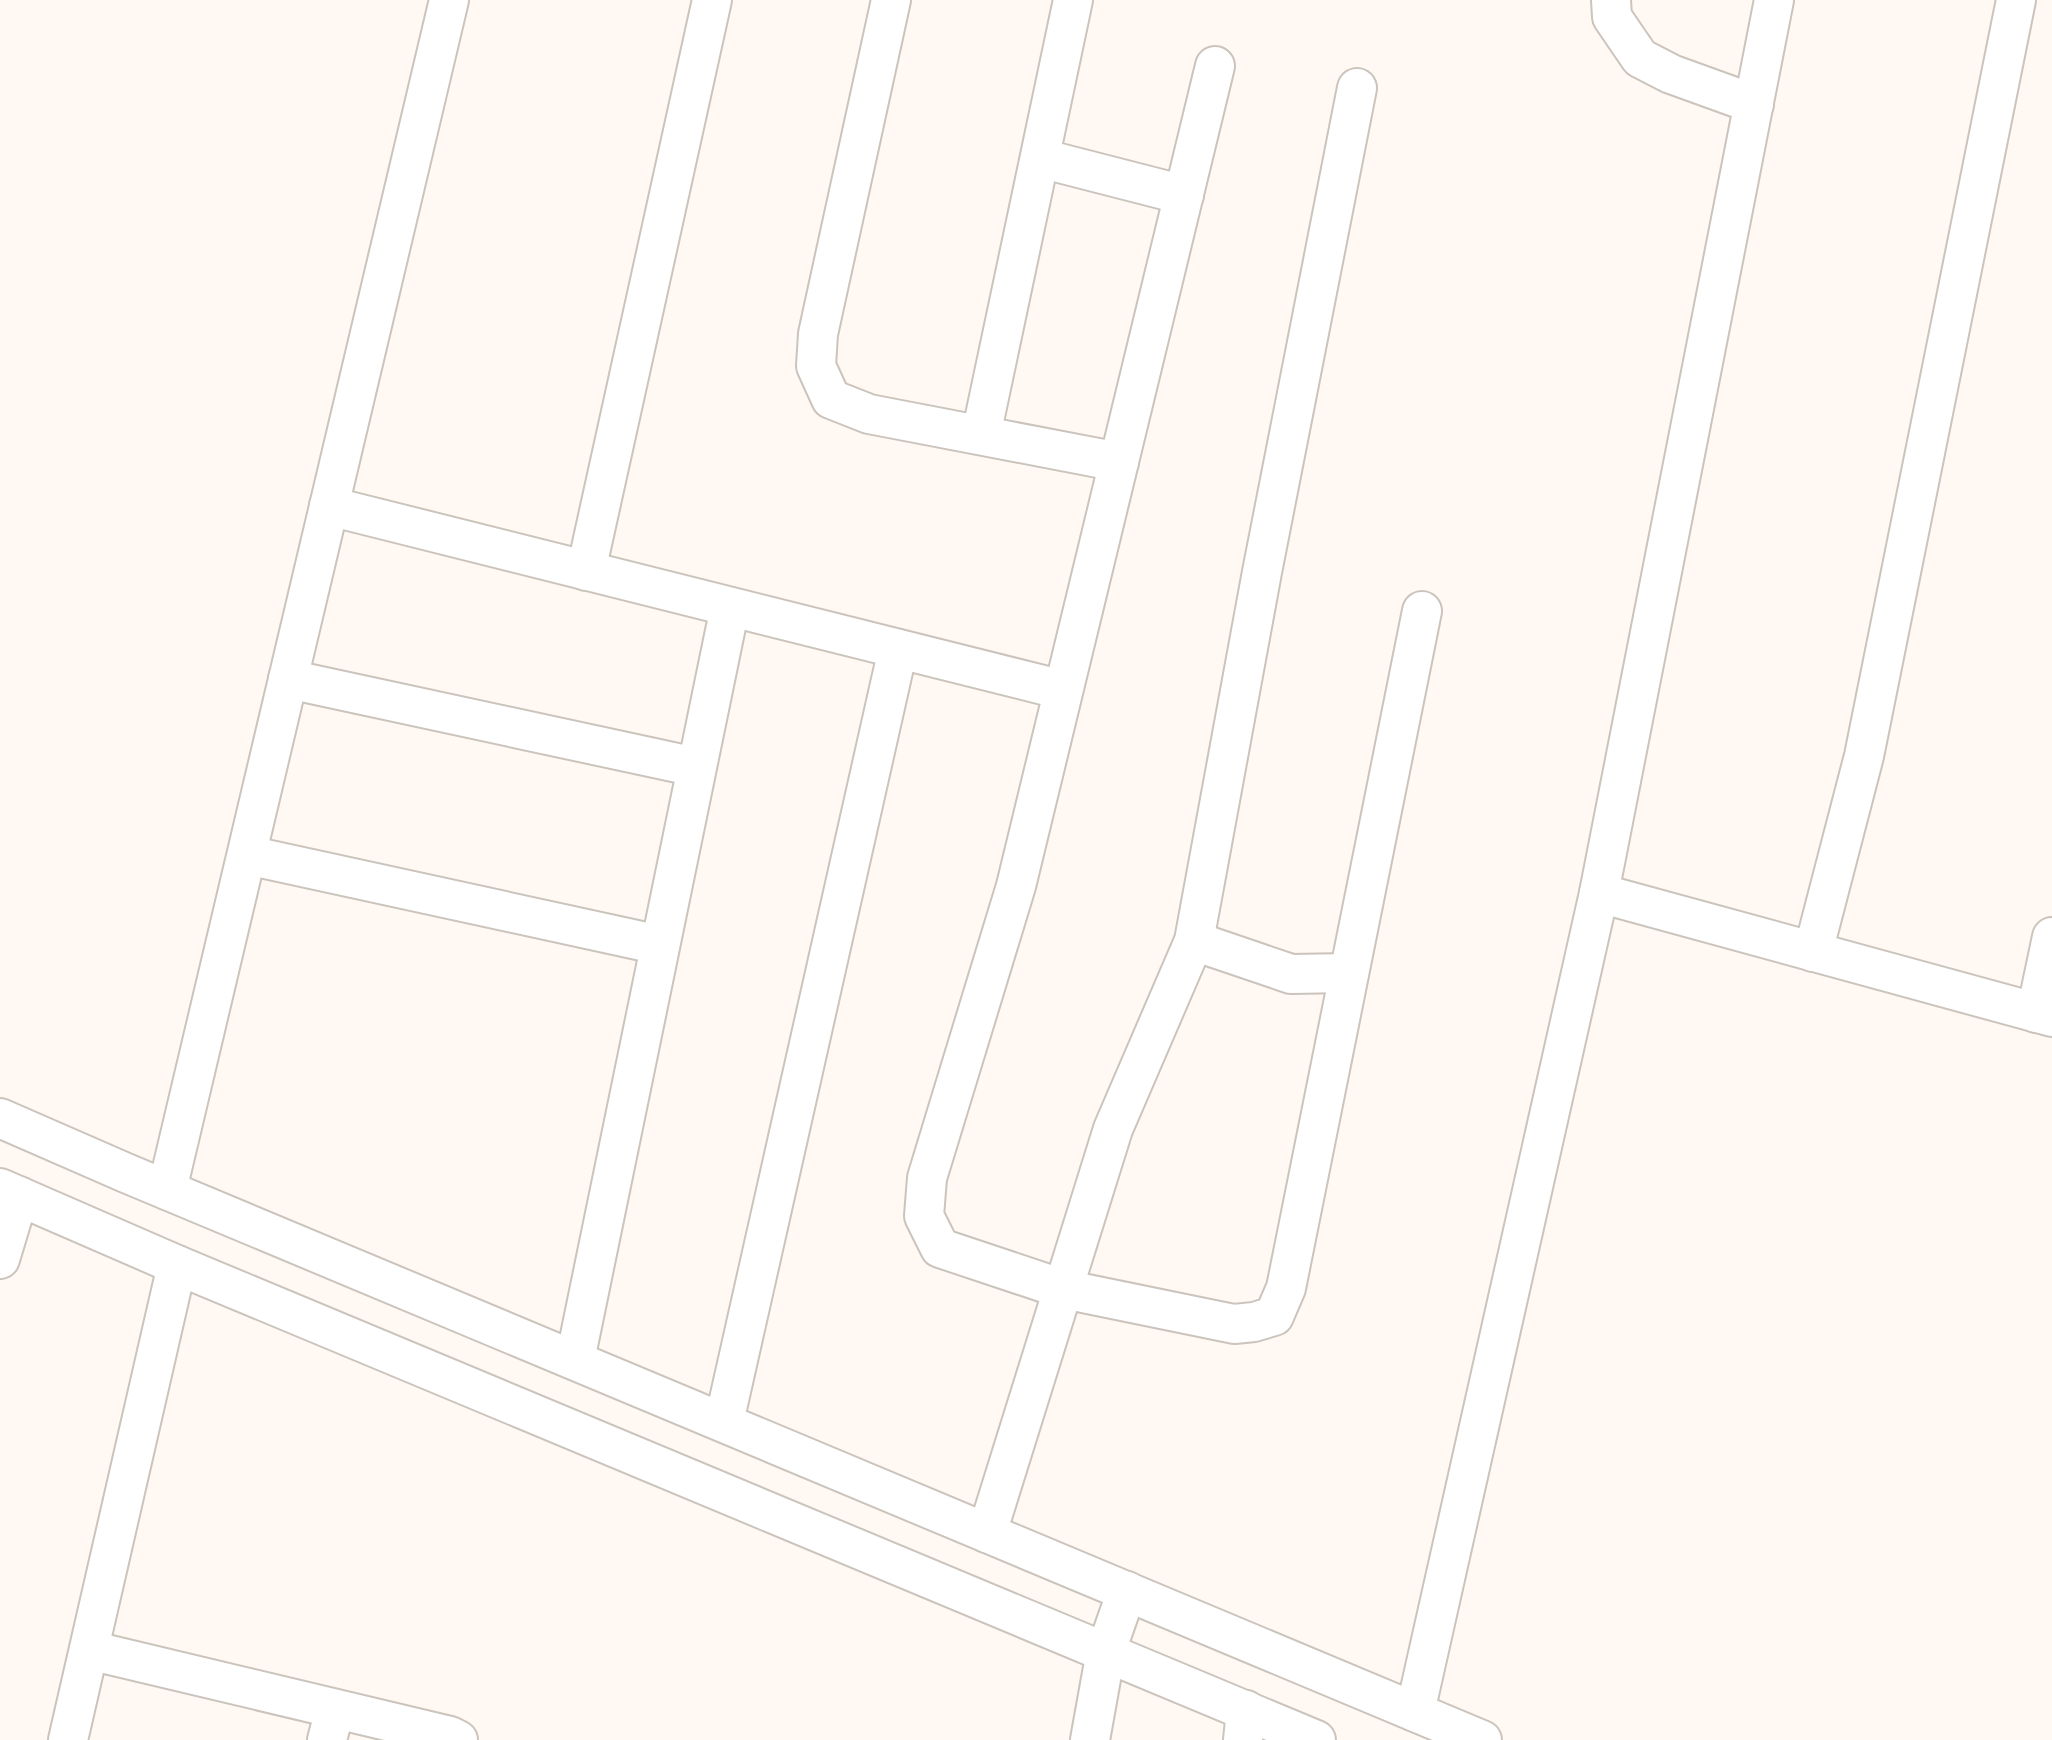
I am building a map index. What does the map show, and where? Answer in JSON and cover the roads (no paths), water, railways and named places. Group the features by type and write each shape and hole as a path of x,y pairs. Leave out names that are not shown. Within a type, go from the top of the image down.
{"street":[{"path":"167,1190 449,0"},
{"path":"586,571 712,0"},
{"path":"891,0 818,334 817,366 831,399 869,414 1119,462"},
{"path":"981,435 1073,0"},
{"path":"1611,0 1612,17 1640,58 1671,74 1754,104"},
{"path":"1415,1712 1599,893 1774,0"},
{"path":"1813,952 1864,756 2015,0"},
{"path":"1216,66 1016,886 928,1178 924,1216 940,1248 1063,1289 1234,1324 1274,1316 1286,1288 1422,611"},
{"path":"987,1533 1113,1129 1194,941 1357,88"},
{"path":"1040,158 1184,195"},
{"path":"329,506 1063,691"},
{"path":"575,1360 730,607"},
{"path":"724,1422 898,649"},
{"path":"288,679 696,767"},
{"path":"247,855 660,945"},
{"path":"1599,893 2044,1015 2052,937"},
{"path":"1194,941 1291,974 1349,973"},
{"path":"0,1118 1482,1740"},
{"path":"0,1259 10,1192 177,1265 1106,1651 1244,1725 1316,1740"},
{"path":"68,1740 177,1265"},
{"path":"1090,1740 1106,1651 1127,1591"},
{"path":"89,1650 331,1724 450,1736 458,1740"}]}
